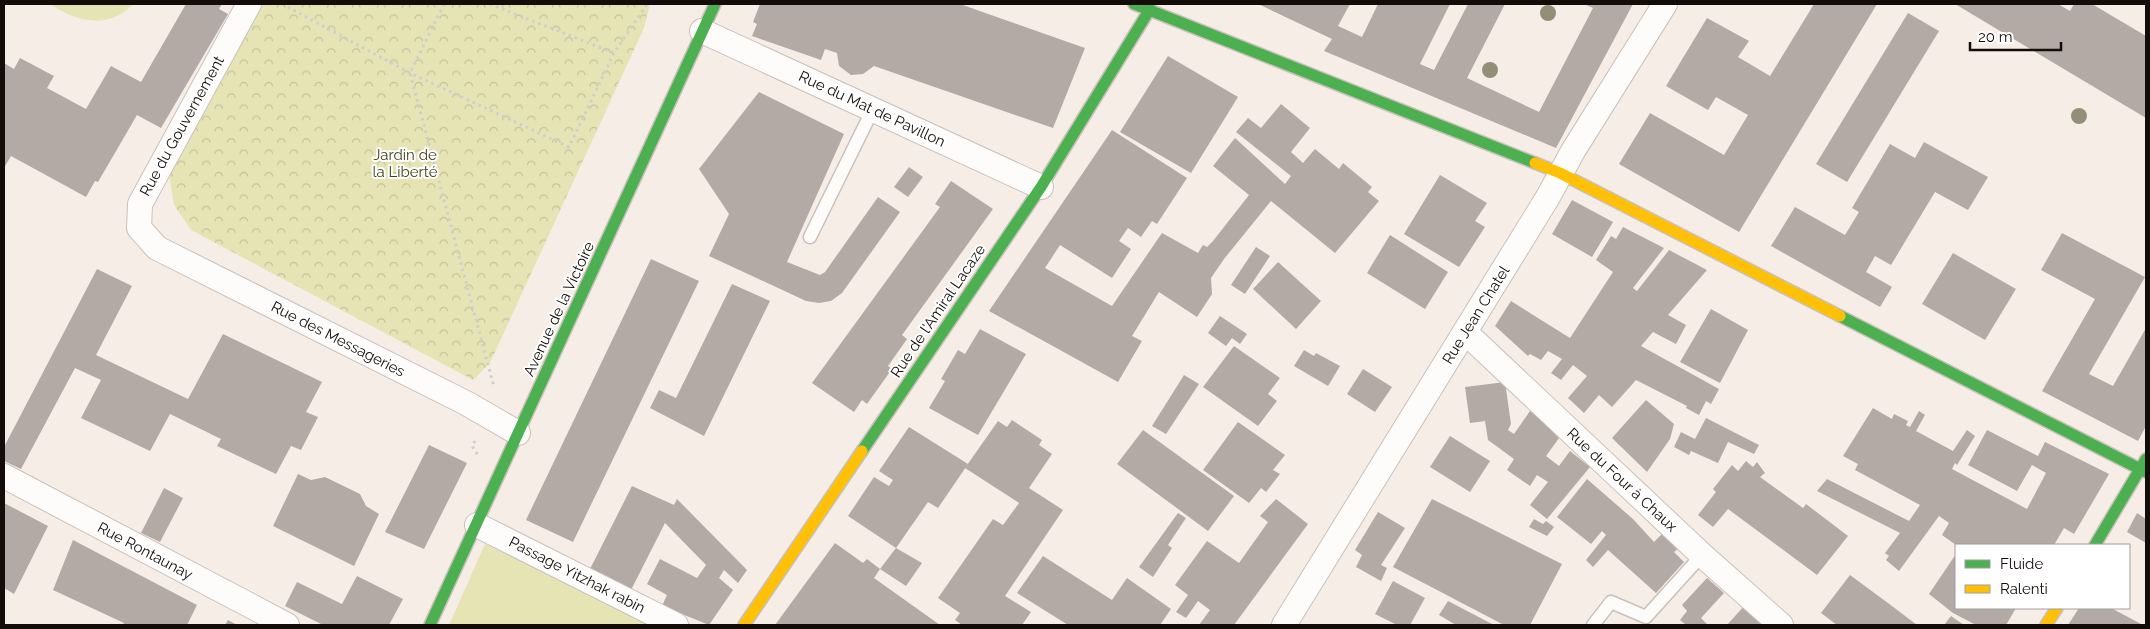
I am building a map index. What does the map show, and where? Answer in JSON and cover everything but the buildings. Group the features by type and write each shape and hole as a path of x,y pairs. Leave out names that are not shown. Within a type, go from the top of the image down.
{"main road":[{"name":"Avenue de la Victoire","path":"430,625 715,4"},
{"path":"1134,4 1560,173 2143,470"},
{"name":"Rue de l'Amiral Lacaze","path":"744,625 1041,187 1150,10"},
{"path":"2096,544 2143,470 2146,459"},
{"path":"2046,625 2056,609"}],"street":[{"name":"Rue du Gouvernement","path":"157,248 139,228 140,204 250,4"},
{"name":"Rue Jean Chatel","path":"1284,625 1665,4"},
{"name":"Rue du Mat de Pavillon","path":"702,31 1041,187"},
{"name":"Rue des Messageries","path":"157,248 466,403 518,433"},
{"name":"Rue du Four à Chaux","path":"1465,332 1702,555 1781,625"},
{"name":"Rue Rontaunay","path":"4,476 287,625"},
{"name":"Passage Yitzhak rabin","path":"477,525 676,625"}],"lane":[{"path":"810,238 873,109"},
{"path":"1593,625 1611,602 1648,621 1702,555"}],"path":[{"path":"282,4 410,73 569,147 614,53 647,4"},
{"path":"444,4 410,73 496,394 488,416 472,446 479,456 504,467"},
{"path":"490,4 614,53"}],"green space":[{"path":"50,4 133,4 114,18 92,20 81,19"},
{"name":"Jardin de la Liberté","path":"261,4 650,4 644,28 490,363 473,380 191,230 174,205 169,174"},
{"path":"485,544 653,625 449,625"}],"traffic: fast":[{"path":"430,625 715,4"},
{"path":"1134,4 1535,163"},
{"path":"862,451 1041,187 1150,9"},
{"path":"1840,316 2146,472"},
{"path":"2096,544 2146,459"}],"traffic: slow":[{"path":"1535,163 1560,173 1840,316"},
{"path":"744,625 862,451"},
{"path":"2046,625 2056,609"}]}
